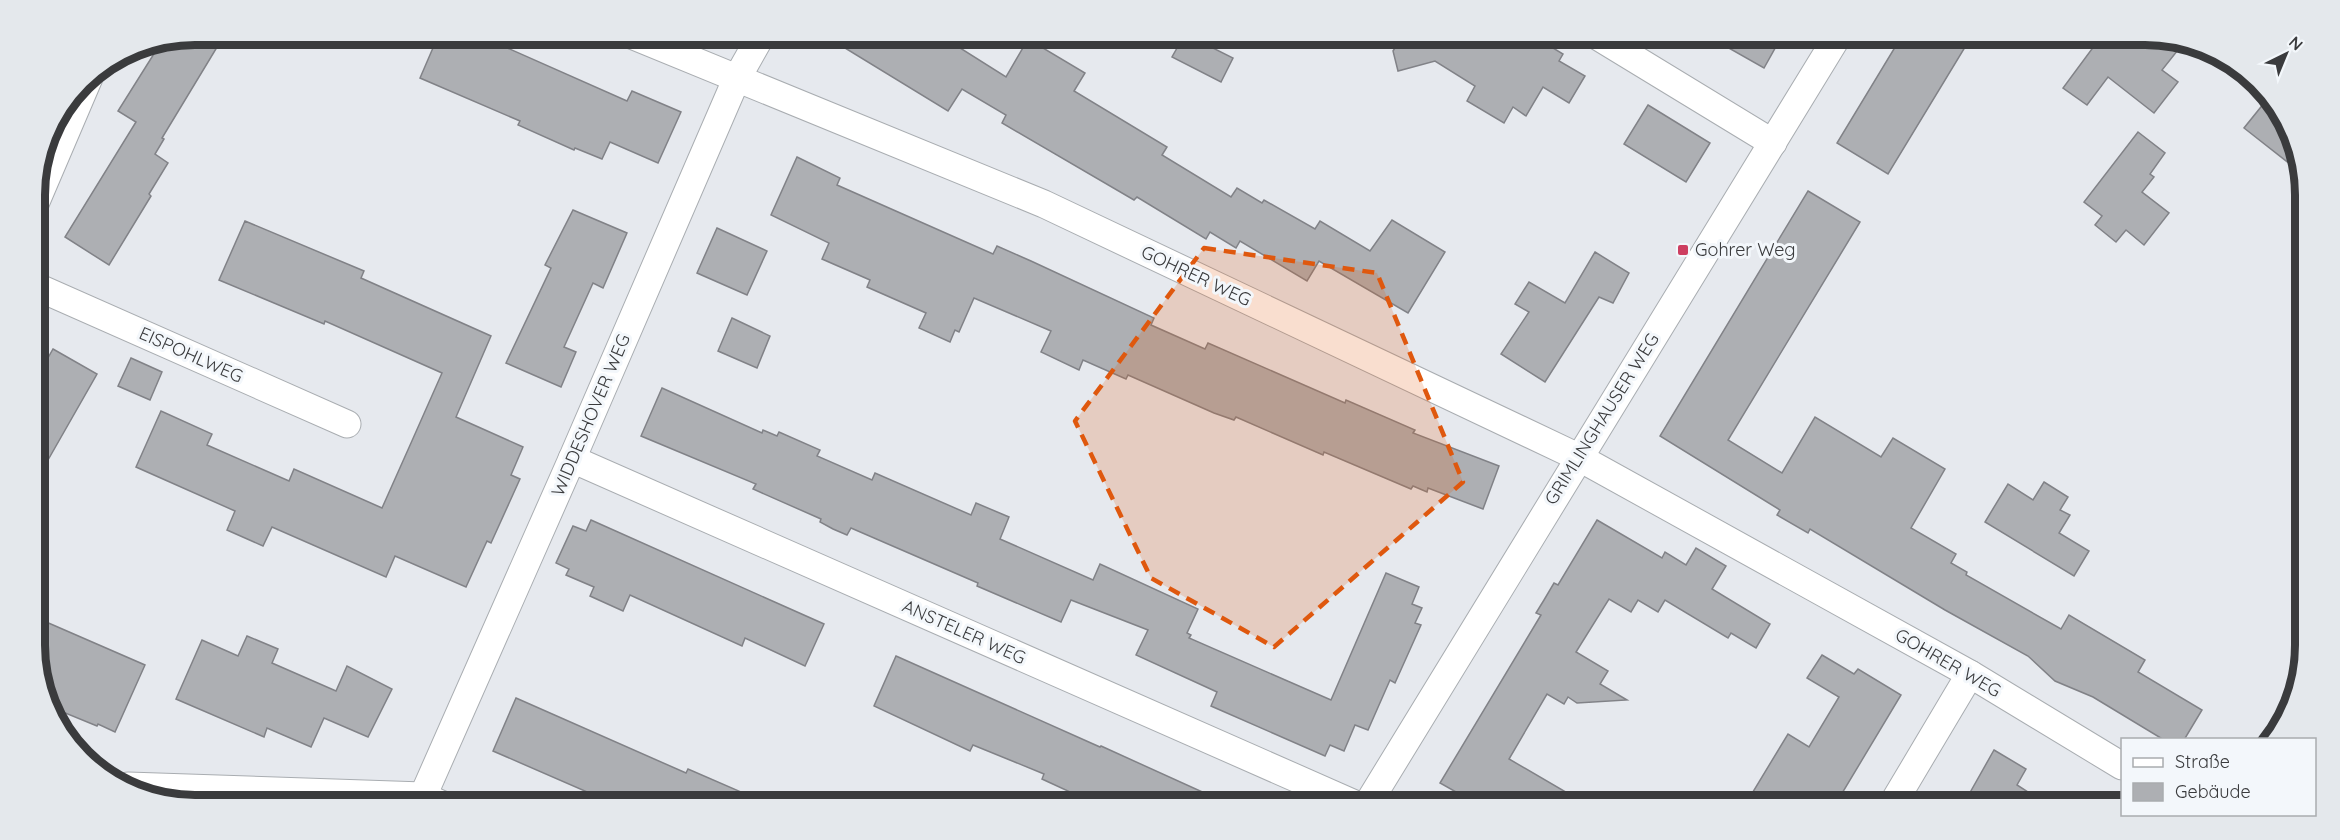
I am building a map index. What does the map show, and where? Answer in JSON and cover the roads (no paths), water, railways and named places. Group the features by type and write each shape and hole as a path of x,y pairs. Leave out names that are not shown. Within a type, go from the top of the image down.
{"street":[{"name":"GOHRER WEG","path":"655,45 1044,204 1578,457 1970,674 2121,765"},
{"name":"WIDDESHOVER WEG","path":"435,795 572,459 736,80 756,45"},
{"path":"1612,45 1773,143"},
{"name":"GRIMLINGHAUSER WEG","path":"1373,795 1832,45"},
{"path":"46,178 79,100"},
{"name":"EISPOHLWEG","path":"45,290 347,424"},
{"name":"ANSTELER WEG","path":"572,459 1334,795"},
{"path":"1898,795 1970,674"},
{"path":"147,787 311,795"}],"place":[{"name":"Gohrer Weg","path":"1683,250"}]}
